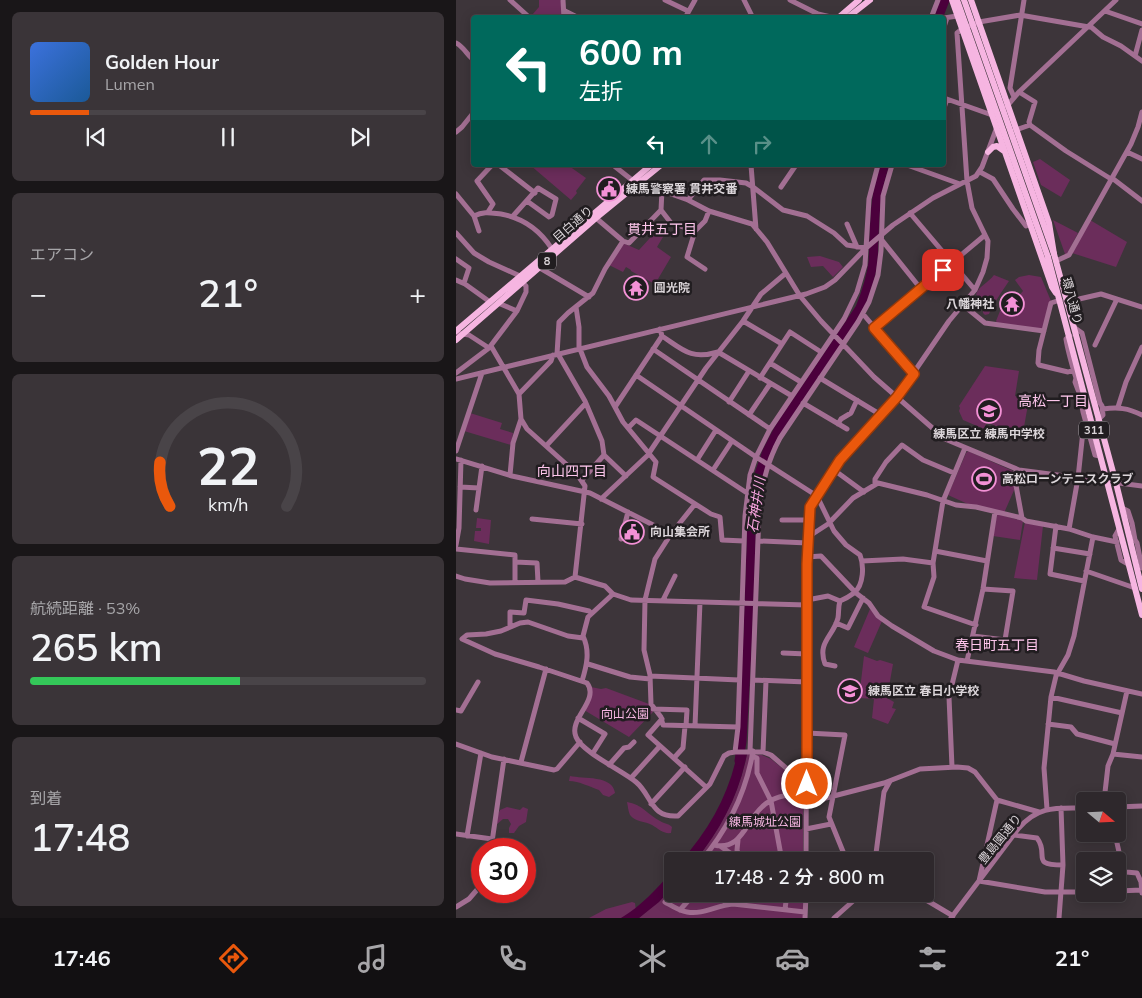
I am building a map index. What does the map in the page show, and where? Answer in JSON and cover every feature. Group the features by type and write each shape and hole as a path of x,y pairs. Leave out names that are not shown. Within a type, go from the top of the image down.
{"main road":[{"path":"840,15 859,0"},
{"path":"851,15 870,0"},
{"name":"環八通り","path":"964,0 1053,257 1070,336 1106,481 1128,564 1138,588"},
{"path":"970,0 1049,224 1053,257"},
{"path":"954,1 959,9 965,8 970,0"},
{"name":"環八通り","path":"954,1 1053,257"},
{"name":"311","path":"954,1 957,16 1052,287 1063,302"},
{"path":"988,152 997,146 1005,151"},
{"name":"目白通り","path":"456,340 458,333 490,302 521,279 540,268 649,167"},
{"name":"目白通り","path":"458,333 498,303 552,248 636,181 658,167"},
{"name":"環八通り","path":"1063,302 1075,328 1116,483 1142,615"},
{"name":"311","path":"1139,604 1142,621"}],"street":[{"path":"510,0 527,15"},
{"path":"666,0 688,11"},
{"path":"686,15 694,0"},
{"path":"744,0 752,15"},
{"path":"790,0 822,15"},
{"path":"932,15 938,0"},
{"path":"1014,96 1010,88 1020,15 1024,0"},
{"path":"456,379 800,296 825,287 839,276 867,247 910,213 980,172 997,128 1008,104 1014,96 1116,0"},
{"path":"564,1 564,15"},
{"path":"565,10 574,15"},
{"path":"1105,11 1142,24"},
{"path":"806,852 804,793 807,733 807,557 810,507 840,460 897,397 949,321 975,290 983,272 986,258 988,245 972,208 967,181 956,33 979,22 1020,15 1090,26 1103,37 1142,62"},
{"path":"946,18 957,16"},
{"path":"1135,56 1142,30"},
{"path":"456,44 461,46 471,58"},
{"path":"1019,92 1035,101 1029,122 1030,125"},
{"path":"946,99 992,115"},
{"path":"1053,257 1069,255 1140,128 1142,112"},
{"path":"456,132 471,116"},
{"path":"1016,130 1030,125"},
{"path":"1030,125 1066,151 1112,178 1142,201"},
{"path":"1127,152 1142,159"},
{"path":"488,212 493,204 477,181 490,167"},
{"path":"502,167 535,192"},
{"path":"615,167 636,181 688,200 709,210 751,224 786,272 800,296 842,344 874,377 945,439 1016,469 1142,486"},
{"path":"751,167 756,229"},
{"path":"781,187 795,167"},
{"path":"735,752 738,728 744,541 750,475 756,457 770,429 844,319 857,292 865,265 869,199 877,167"},
{"path":"710,852 717,845 739,802 746,783 752,753 752,680 760,500 768,464 780,438 863,314 869,302 878,275 883,196 891,167"},
{"path":"920,167 960,184"},
{"path":"980,172 993,178 1012,209 1026,226 1031,224"},
{"path":"688,200 701,182 707,179 746,183 783,210 807,216 834,233 847,244 867,247"},
{"path":"513,216 538,188 556,200 552,215 547,217 527,202"},
{"path":"596,218 623,241 629,243 661,210 662,190"},
{"path":"456,194 474,216 479,230"},
{"path":"661,210 673,225 695,231"},
{"path":"705,269 687,257 695,231 705,221 709,210"},
{"path":"474,216 488,212 513,216 544,236 552,248"},
{"path":"910,213 975,290"},
{"path":"847,224 857,247"},
{"path":"456,235 474,253 521,279 526,286 526,292 517,311 490,347 456,373"},
{"path":"874,328 985,235"},
{"path":"880,237 921,288"},
{"path":"519,394 556,355 559,322 593,293 605,269 623,241"},
{"path":"456,259 468,268 464,283"},
{"path":"540,268 589,297"},
{"path":"601,499 649,454 718,352 766,289 786,272"},
{"path":"456,280 464,283 490,302"},
{"path":"1074,370 1068,372 1039,365 1038,363 1039,350 1051,303 1101,294 1142,307"},
{"path":"1095,345 1117,299"},
{"path":"498,303 517,311"},
{"path":"963,304 985,323 1044,331"},
{"path":"576,307 579,327 579,349 587,367 610,396 623,422 656,462 653,478 711,514 720,517 722,540 744,541"},
{"path":"863,314 914,374"},
{"path":"743,320 782,344"},
{"path":"1075,328 1082,333 1103,409 1103,415 1098,420"},
{"path":"660,329 662,336 686,352 703,356 718,352 792,396"},
{"path":"760,378 790,332 821,352"},
{"path":"458,333 472,336 490,347 519,394 521,419 513,443 510,475"},
{"path":"614,406 662,336"},
{"path":"1070,336 1066,339 1066,346 1074,370 1090,439 1095,455 1100,456"},
{"path":"1118,407 1126,382 1142,347"},
{"path":"653,349 770,429"},
{"path":"556,355 585,404 602,441 604,455 626,476"},
{"path":"770,363 801,382"},
{"path":"729,402 749,372"},
{"path":"456,451 482,373"},
{"path":"636,375 732,441 817,496 838,537 860,555 863,574 856,592 840,601 836,622 825,642 822,652 825,664 835,666"},
{"path":"820,378 881,415"},
{"path":"748,415 770,384"},
{"path":"838,424 841,419 851,413 858,400"},
{"path":"803,403 847,429"},
{"path":"546,446 585,404"},
{"path":"1103,409 1126,408 1142,415"},
{"path":"521,419 533,435 582,480 586,492 575,577"},
{"path":"629,427 636,420 747,493"},
{"path":"1069,529 1078,478 1083,431 1088,429"},
{"path":"697,460 716,430"},
{"path":"713,470 732,441"},
{"path":"876,484 874,479 886,462 902,445 923,460 954,473"},
{"path":"965,448 943,501 933,563 934,577 924,608 976,625"},
{"path":"582,480 604,455"},
{"path":"456,545 460,486 459,460 510,475 586,492 671,534"},
{"path":"476,510 482,466"},
{"path":"1016,469 1015,480 1022,518"},
{"path":"834,470 864,492"},
{"path":"759,540 808,540 822,529 844,506 878,483 956,505 976,507 1022,518 1026,521 1056,526 1117,542"},
{"path":"460,486 479,488"},
{"path":"695,504 654,559 645,600 644,650 650,678 651,704 662,719 663,725 738,728"},
{"path":"1122,508 1128,511 1142,568"},
{"path":"621,539 628,512"},
{"path":"967,661 983,589 995,512"},
{"path":"532,519 582,524"},
{"path":"782,520 809,520"},
{"path":"1056,526 1050,574 1084,581"},
{"path":"1119,529 1115,536 1121,560 1128,564"},
{"path":"1047,809 1044,768 1052,697 1057,673 1068,655 1093,537"},
{"path":"1053,548 1090,554"},
{"path":"456,549 514,555 515,582"},
{"path":"935,551 987,561"},
{"path":"807,557 821,556 863,598 878,616 934,651 958,660 1054,672 1142,694"},
{"path":"862,561 903,559 933,563"},
{"path":"515,562 537,563 538,582"},
{"path":"1086,571 1138,588"},
{"path":"456,576 490,583 565,582 575,577 605,586 613,594 631,600 756,604 807,603 828,596 840,601"},
{"path":"663,600 675,576"},
{"path":"973,636 1005,640 1013,591 983,589"},
{"path":"582,681 588,664 587,644 583,638 585,624 588,617 613,594"},
{"path":"836,622 848,628 863,598"},
{"path":"510,626 510,612 524,613 526,600 558,604 592,613"},
{"path":"695,726 700,602"},
{"path":"583,638 568,636 533,623 520,623 501,631 467,635 462,639 495,654 582,681 589,687 589,694 578,718 575,733 580,742 609,765 632,778 641,787 654,808 660,812 673,817 678,816 710,784 724,756 735,752 763,752 770,755 794,774 804,793"},
{"path":"784,653 807,654"},
{"path":"952,767 950,697 958,660"},
{"path":"588,664 630,677 739,680"},
{"path":"521,762 546,669"},
{"path":"752,680 807,682"},
{"path":"763,752 766,680"},
{"path":"456,710 461,711 478,682"},
{"path":"1105,792 1108,766 1113,754 1127,690"},
{"path":"1052,697 1122,713"},
{"path":"653,709 687,710 683,748 674,758"},
{"path":"578,718 605,734 593,753"},
{"path":"662,719 648,735 706,787"},
{"path":"1048,724 1071,727 1077,734 1115,744"},
{"path":"807,733 845,735 829,817 843,852"},
{"path":"456,744 504,759 557,770 580,742"},
{"path":"609,765 624,748 629,747 634,742"},
{"path":"632,778 660,746"},
{"path":"467,836 481,753"},
{"path":"752,753 757,758 757,773 771,801 780,852"},
{"path":"1113,754 1142,757"},
{"path":"492,838 504,759"},
{"path":"717,845 732,844 738,840 757,812 771,801 793,794 804,793 822,799 834,797 890,781 920,769 952,767 971,770 997,800 1039,812"},
{"path":"651,804 685,768"},
{"path":"876,852 884,792 890,781"},
{"path":"997,800 979,881 1044,892 1076,892"},
{"path":"1126,807 1142,806"},
{"path":"1059,918 1063,866 1061,808"},
{"name":"豊島園通り","path":"952,917 1030,816 1047,809 1076,808"},
{"path":"806,829 831,824"},
{"path":"456,834 484,838"},
{"path":"1014,835 1037,838 1041,843 1042,860 1044,863 1063,866"},
{"path":"738,840 738,852"},
{"path":"1117,842 1123,870 1137,873 1141,882 1142,891 1126,891"},
{"path":"717,845 728,852"},
{"path":"456,906 471,898"},
{"path":"665,902 685,912 700,912 725,905 743,905 785,910 805,915 806,902"},
{"path":"680,910 687,902"},
{"path":"725,905 729,902"},
{"path":"785,910 786,902"},
{"path":"834,918 852,902"},
{"path":"929,902 952,917"}],"green space":[{"path":"539,0 560,0 562,2 562,15 532,15 539,7"},
{"path":"1040,159 1070,180 1061,197 1041,185 1033,162"},
{"path":"532,167 570,167 586,178 571,200"},
{"path":"1053,220 1078,233 1067,254 1065,254"},
{"path":"1090,220 1127,242 1116,267 1072,253"},
{"path":"660,227 666,232 657,247 671,257 658,279 667,285 664,289 626,267 623,272 609,265 623,243 639,250"},
{"path":"820,256 839,262 843,267 833,277 823,266 811,267 807,257"},
{"path":"994,275 1009,281 989,314 985,315 976,294"},
{"path":"1029,275 1041,277 1051,301 1043,328 997,323 1000,311 1005,307 1021,312 1023,305 1015,300 1023,291 1015,280"},
{"path":"985,366 1019,371 1015,396 1029,399 1022,438 987,422 984,429 963,420 959,406"},
{"path":"470,413 502,423 500,429 513,433 511,445 464,431"},
{"name":"高松ローンテニスクラブ","path":"968,451 1013,471 1015,488 1004,513 970,505 948,495"},
{"path":"997,514 1023,521 1020,540 993,536"},
{"path":"477,518 491,520 489,544 474,541 475,531 481,531 481,528 476,528"},
{"path":"1025,522 1043,526 1037,580 1014,578"},
{"path":"870,609 882,621 868,653 854,647"},
{"path":"864,656 893,664 887,698 894,702 892,708 896,709 888,724 872,718 874,699 859,698"},
{"name":"向山公園","path":"591,687 606,688 649,704 653,712 629,737 584,710"},
{"name":"練馬城址公園","path":"747,754 762,755 771,759 793,777 803,791 803,852 702,852 713,837 734,797"},
{"path":"570,776 597,779 609,783 615,793 609,797 603,795 599,790 581,783 569,781"},
{"path":"627,802 641,807 656,819 671,826 671,833 663,832 652,825 632,817 629,813"},
{"path":"507,807 520,810 523,807 528,809 526,822 519,826 514,833 509,833 511,824 508,819 503,819 496,825 500,810"},
{"path":"664,896 664,902 803,902 803,918 639,918"},
{"path":"632,902 635,903 636,911 627,918 589,918 606,909"}],"shaded area":[{"path":"747,754 739,784 728,811 702,852 688,852 709,825 723,798 737,755"},
{"path":"664,880 664,897 659,902 639,918 621,918 648,897"}],"waterway":[{"name":"石神井川","path":"939,15 945,0"},
{"name":"石神井川","path":"739,761 742,741 748,632 752,518 758,477 767,451 779,428 860,308 872,268 876,201 884,167"}],"place":[{"name":"練馬警察署 貫井交番","path":"609,189"},
{"name":"圓光院","path":"636,288"},
{"name":"八幡神社","path":"1012,304"},
{"name":"練馬区立 練馬中学校","path":"989,411"},
{"name":"高松ローンテニスクラブ","path":"984,479"},
{"name":"向山集会所","path":"632,532"},
{"name":"練馬区立 春日小学校","path":"850,691"}],"district":[{"name":"貫井五丁目","path":"662,229"},
{"name":"高松一丁目","path":"1053,401"},
{"name":"向山四丁目","path":"572,471"},
{"name":"春日町五丁目","path":"997,645"}],"route":[{"path":"807,784 807,564 810,507 840,460 897,397 914,374 874,328 943,270"}]}
